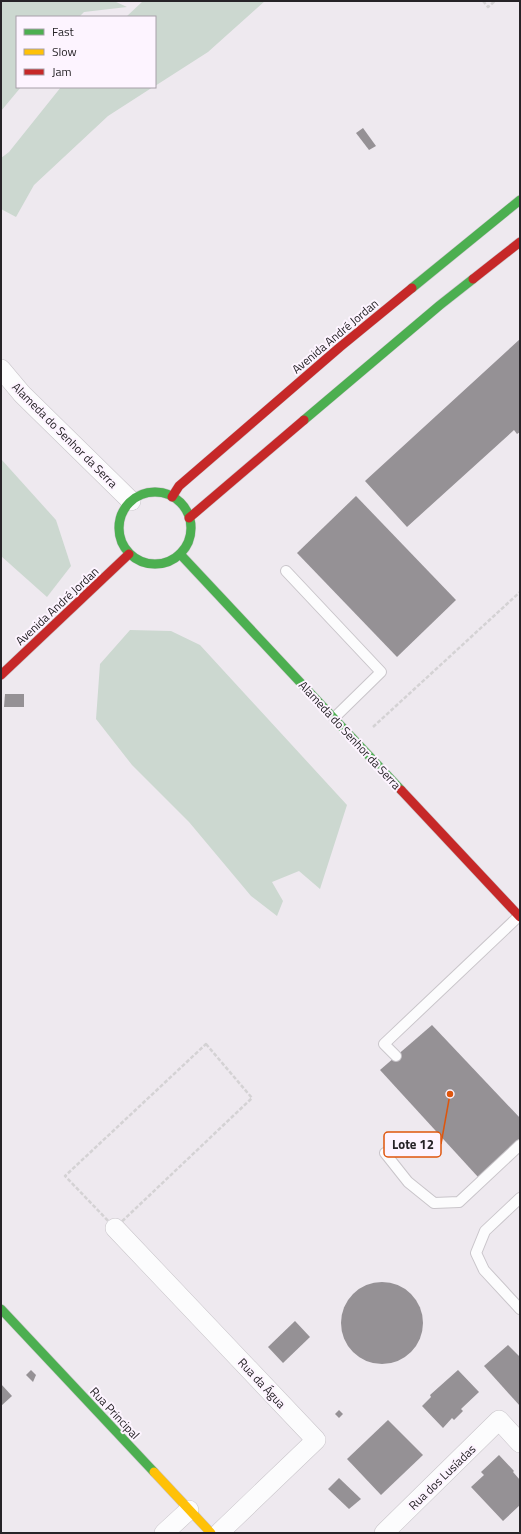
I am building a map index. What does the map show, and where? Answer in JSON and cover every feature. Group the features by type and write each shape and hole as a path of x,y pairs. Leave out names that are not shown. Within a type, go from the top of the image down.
{"street":[{"name":"Avenida André Jordan","path":"172,497 179,486 340,347 520,200"},
{"path":"189,518 440,305 520,242"},
{"name":"Alameda do Senhor da Serra","path":"1,369 22,394 131,501"},
{"path":"158,492 172,497 184,506 189,518 191,531 188,544 180,554 168,562 155,565 141,562 129,554 121,542 118,527 122,513 131,501 144,494 158,492"},
{"name":"Avenida André Jordan","path":"1,675 129,554"},
{"name":"Alameda do Senhor da Serra","path":"180,554 520,916"},
{"name":"Rua da Água","path":"115,1228 316,1440 219,1533"},
{"name":"Rua Principal","path":"1,1309 211,1533"},
{"name":"Rua dos Lusíadas","path":"393,1530 499,1420 520,1443"},
{"path":"164,1533 189,1510"}],"lane":[{"path":"286,571 381,672 334,718"},
{"path":"396,1056 384,1044 520,916"},
{"path":"385,1153 408,1182 434,1203 459,1202 520,1145"},
{"path":"519,1200 485,1231 476,1253 484,1270 520,1309"}],"path":[{"path":"483,1 488,7 495,1"},
{"path":"356,742 520,592"},
{"path":"206,1044 252,1098 115,1228 65,1176 206,1044"}],"shaded area":[{"path":"1,1 114,1 127,7 84,12 80,16 16,16 16,88 20,88 1,111"},
{"path":"143,1 265,1 208,52 156,85 156,16 127,16"},
{"path":"60,88 151,88 108,116 34,185 16,217 1,209 1,158 9,152"},
{"path":"1,459 56,520 71,566 47,597 1,556"},
{"path":"130,630 171,631 200,645 347,805 320,889 299,871 272,882 283,901 277,916 251,896 189,822 132,765 96,719 100,664"}],"building":[{"path":"363,128 376,146 369,150 356,133"},
{"path":"520,339 520,432 517,434 514,430 407,527 365,481"},
{"path":"356,496 456,600 397,657 297,553"},
{"path":"5,694 24,694 24,707 4,707"},
{"path":"432,1025 520,1118 520,1138 478,1177 380,1070"},
{"path":"382,1282 398,1285 411,1294 420,1307 423,1323 420,1339 411,1352 398,1361 382,1364 366,1361 353,1352 344,1339 341,1323 344,1307 353,1294 366,1285"},
{"path":"295,1321 310,1337 283,1363 268,1347"},
{"path":"508,1345 520,1357 520,1406 484,1366"},
{"path":"31,1370 36,1375 33,1382 26,1375"},
{"path":"458,1370 479,1392 461,1409 463,1411 454,1420 452,1418 443,1428 422,1406 431,1397 430,1395"},
{"path":"1,1384 12,1396 1,1406"},
{"path":"339,1410 343,1414 339,1418 335,1414"},
{"path":"388,1420 423,1455 381,1495 347,1459"},
{"path":"499,1455 520,1480 520,1505 503,1521 471,1487 484,1475 481,1472"},
{"path":"339,1478 361,1499 349,1509 328,1489"}],"traffic: fast":[{"path":"412,288 520,200"},
{"path":"304,420 473,279"},
{"path":"155,492 175,498 185,508 191,528 185,548 175,558 155,564 135,558 125,548 119,528 125,508 135,498 155,492"},
{"path":"180,554 401,790"},
{"path":"1,1309 154,1472"}],"traffic: slow":[{"path":"154,1472 211,1533"}],"traffic: jam":[{"path":"473,279 520,242"},
{"path":"172,497 179,486 340,347 412,288"},
{"path":"189,518 304,420"},
{"path":"1,675 129,554"},
{"path":"401,790 520,917"}],"place":[{"name":"Lote 12","path":"450,1094"}]}
